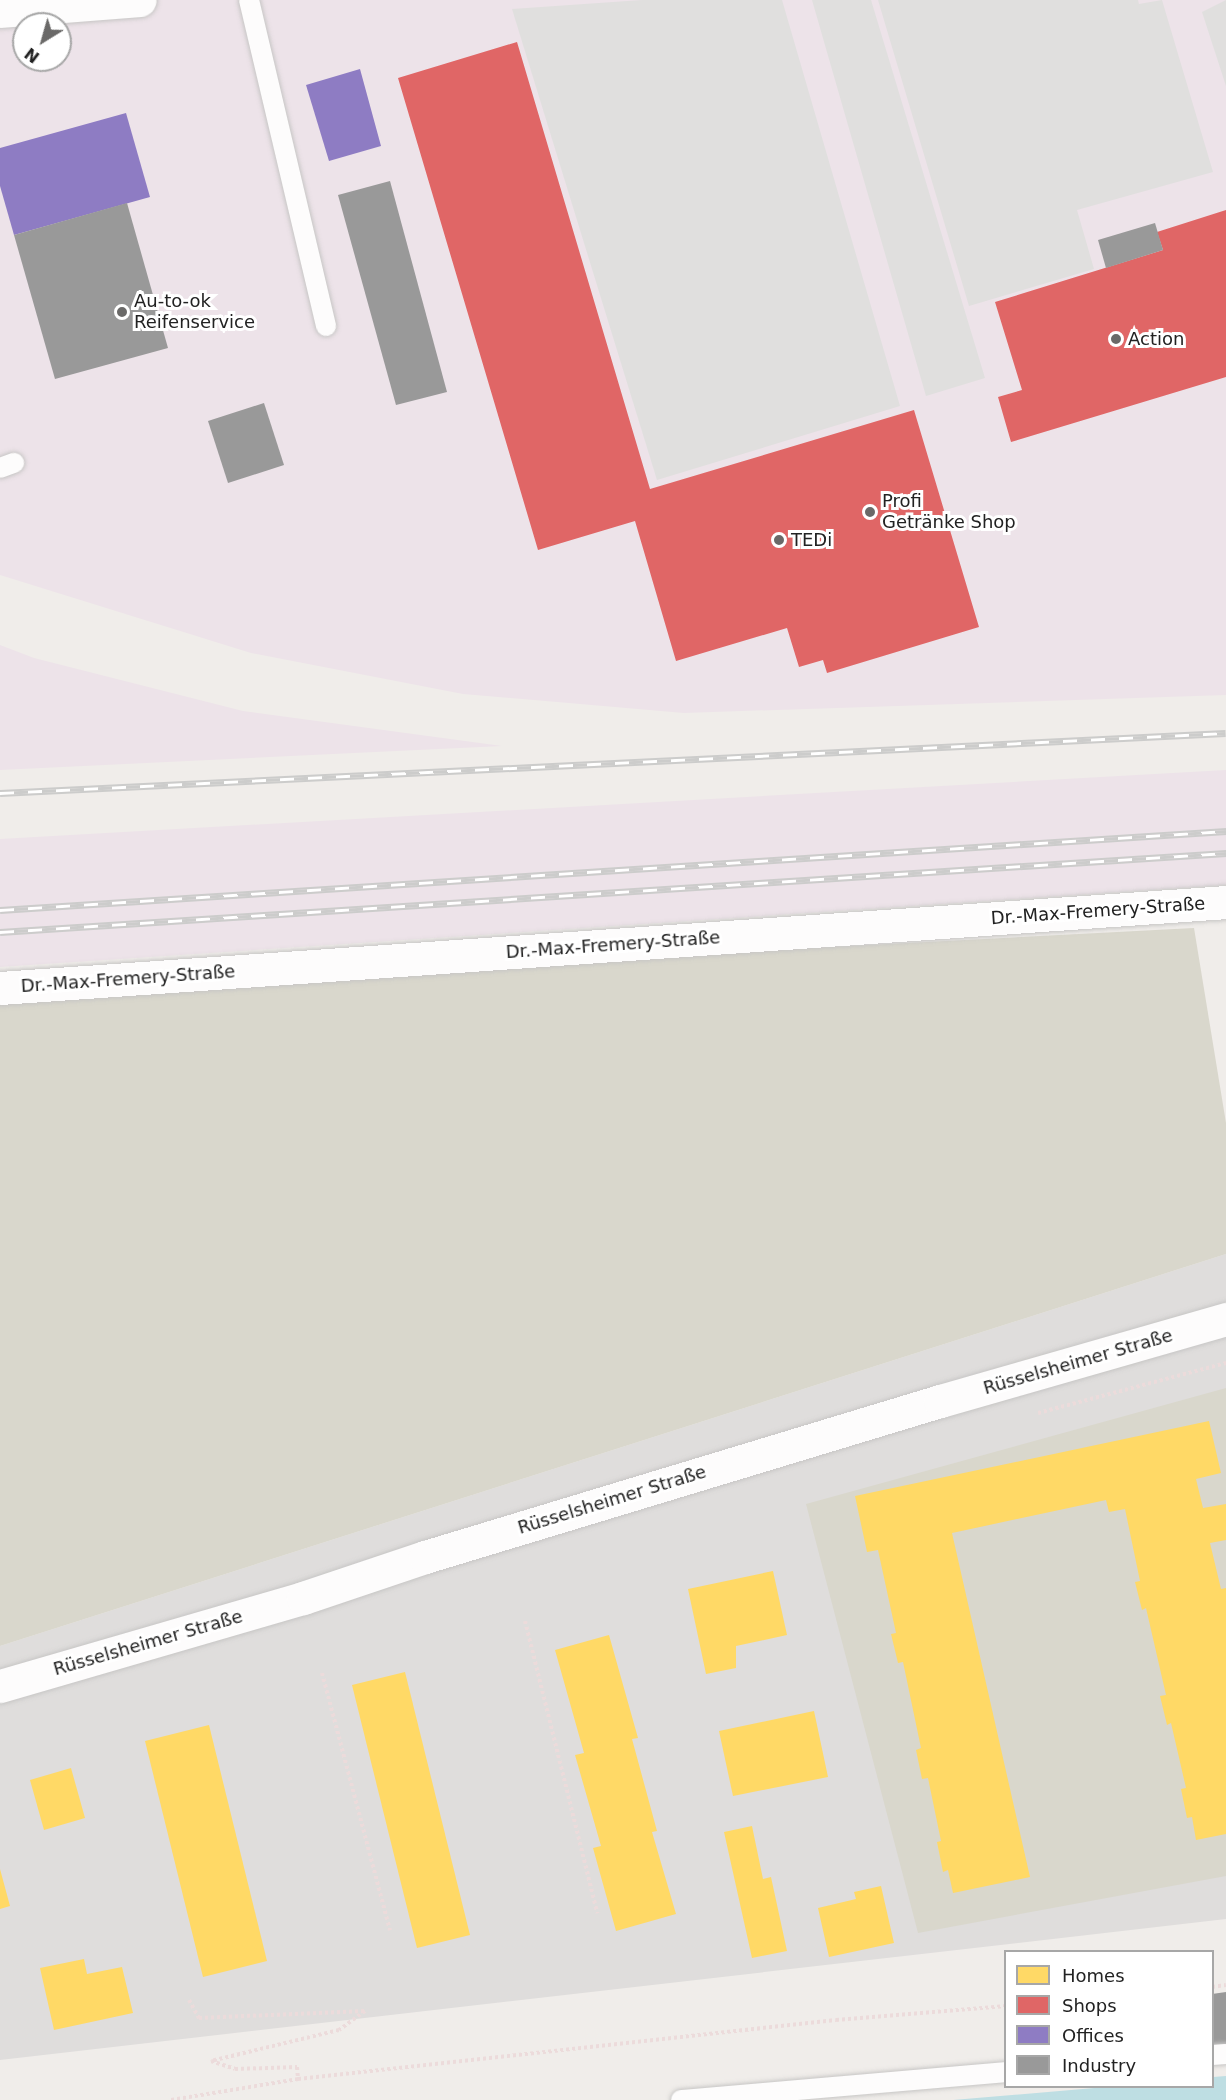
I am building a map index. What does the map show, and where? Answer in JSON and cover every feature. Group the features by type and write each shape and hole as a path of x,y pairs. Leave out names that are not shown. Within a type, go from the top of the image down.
{"street":[{"path":"0,11 45,4 140,0"},
{"name":"Dr.-Max-Fremery-Straße","path":"0,988 1226,902"},
{"name":"Rüsselsheimer Straße","path":"0,1686 303,1598 436,1554 929,1405 1226,1320"}],"lane":[{"path":"249,0 326,326"},
{"path":"681,2100 1004,2072"}],"path":[{"path":"525,1621 597,1913"},
{"path":"322,1673 390,1930"},
{"path":"189,2000 199,2018 365,2011 339,2030 211,2061 235,2069 297,2067 298,2079"},
{"path":"171,2100 298,2079 836,2020 1004,2006"}],"shaded area":[{"path":"0,0 1226,0 1226,695 684,713 463,694 251,653 0,575"},
{"path":"642,0 782,0 900,406 657,480 512,9"},
{"path":"812,0 871,0 985,378 926,396"},
{"path":"878,0 1138,0 1139,4 1162,0 1213,172 1077,210 1094,269 969,306"},
{"path":"1226,0 1226,86 1202,12"},
{"path":"0,645 34,658 243,711 502,746 0,770"},
{"path":"1226,770 1226,885 0,967 0,839"},
{"path":"1194,928 1226,1123 1226,1254 0,1646 0,990"},
{"path":"1226,1254 1226,1919 0,2060 0,1646"},
{"path":"1226,1388 1226,1876 918,1933 806,1504"}],"water":[{"path":"1226,2076 1226,2100 953,2100 1094,2088 1214,2088 1214,2077"}],"building: Homes":[{"path":"1209,1421 1221,1473 1196,1479 1203,1508 1226,1504 1226,1540 1210,1543 1221,1589 1226,1588 1226,1834 1196,1840 1192,1817 1187,1818 1181,1789 1186,1788 1171,1723 1167,1725 1160,1696 1166,1695 1146,1608 1142,1610 1135,1582 1140,1581 1125,1509 1109,1512 1106,1500 952,1533 1030,1877 953,1893 948,1870 943,1872 937,1842 941,1841 928,1778 922,1779 916,1750 921,1748 903,1662 898,1663 891,1634 896,1633 878,1550 867,1552 855,1496"},
{"path":"773,1571 787,1635 736,1646 736,1668 706,1674 688,1589"},
{"path":"609,1635 638,1738 632,1739 657,1831 652,1832 676,1914 616,1931 593,1848 601,1846 575,1755 584,1753 555,1650"},
{"path":"405,1672 470,1935 417,1948 352,1685"},
{"path":"814,1711 828,1777 733,1796 719,1731"},
{"path":"209,1725 267,1961 203,1977 145,1741"},
{"path":"71,1768 85,1818 44,1830 30,1780"},
{"path":"752,1826 763,1879 771,1877 787,1951 752,1958 724,1832"},
{"path":"0,1869 10,1906 0,1909"},
{"path":"881,1886 894,1943 829,1957 818,1908 856,1899 854,1892"},
{"path":"84,1959 87,1974 122,1967 133,2013 54,2030 40,1968"}],"building: Shops":[{"path":"517,42 650,489 914,410 979,627 827,673 823,660 799,667 787,628 676,661 635,521 538,550 398,78"},
{"name":"Action","path":"1226,210 1226,377 1011,442 998,397 1022,390 995,302 1163,250 1157,232"}],"building: Offices":[{"path":"360,69 381,146 329,161 306,85"},
{"path":"126,113 150,197 14,235 0,186 0,148"}],"building: Industry":[{"path":"390,181 447,392 396,405 338,195"},
{"path":"127,203 168,348 55,379 14,235"},
{"path":"1155,223 1163,250 1106,268 1098,240"},
{"path":"264,403 284,465 228,483 208,421"},
{"path":"1226,1992 1226,2044 1214,2046 1214,1994"}],"railway":[{"path":"0,793 1226,733"},
{"path":"0,910 1226,831"},
{"path":"0,932 1226,853"}],"place":[{"name":"Au-to-ok Reifenservice","path":"122,312"},
{"name":"Action","path":"1116,339"},
{"name":"Profi Getränke Shop","path":"870,512"},
{"name":"TEDi","path":"779,540"}]}
